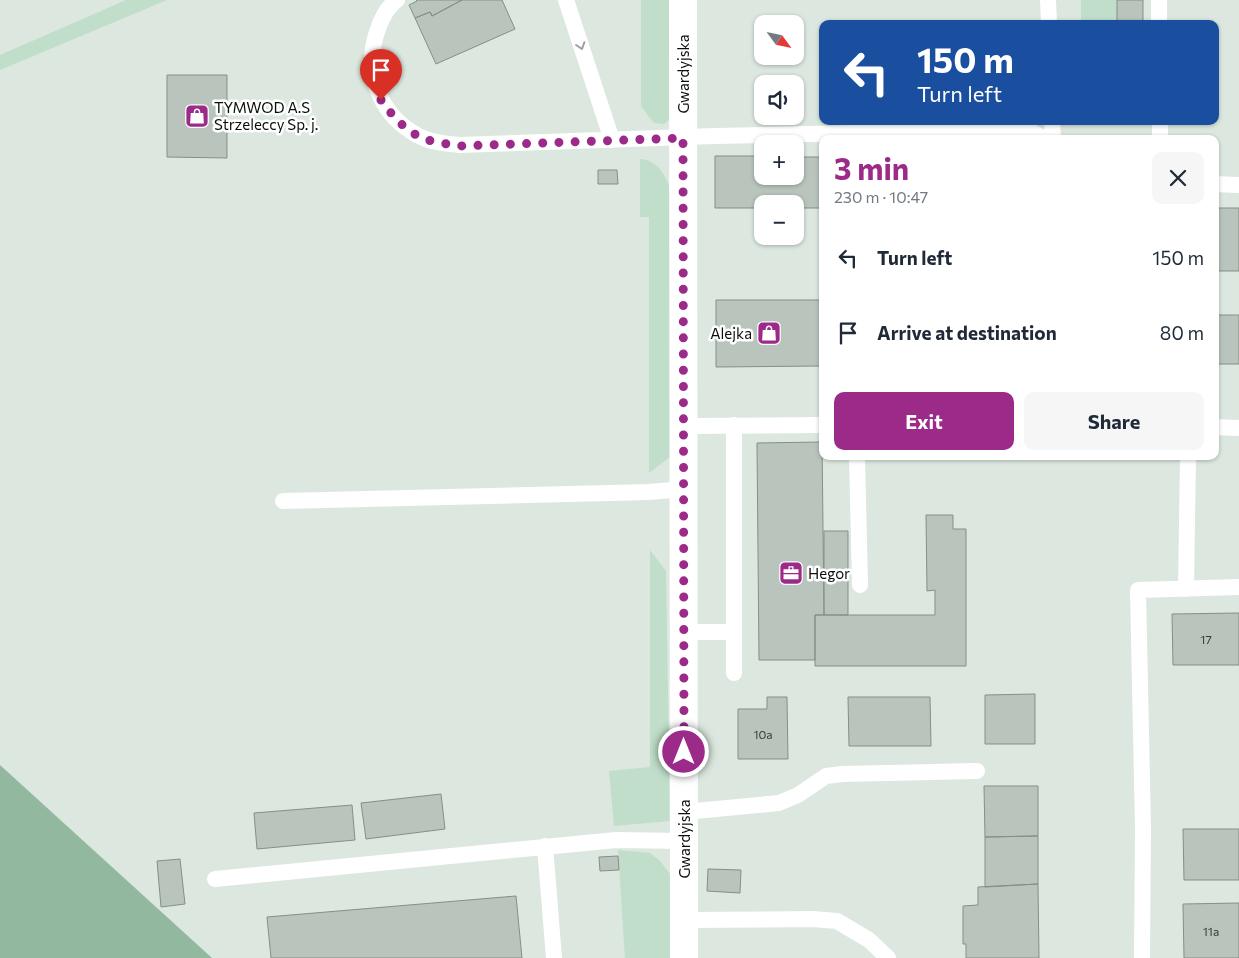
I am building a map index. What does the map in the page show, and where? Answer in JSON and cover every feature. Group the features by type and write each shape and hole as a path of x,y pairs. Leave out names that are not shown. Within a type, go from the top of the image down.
{"street":[{"name":"Gwardyjska","path":"683,0 684,958"}],"lane":[{"path":"397,0 392,3 380,23 373,43 372,65 375,86 381,100 391,114 411,132 428,140 459,146 1027,129 1037,135"},
{"path":"566,0 612,140"},
{"path":"1048,0 1049,20"},
{"path":"1159,0 1159,20"},
{"path":"1219,184 1239,185"},
{"path":"734,425 734,673"},
{"path":"684,426 819,425"},
{"path":"1219,428 1239,428"},
{"path":"857,460 860,585"},
{"path":"1186,589 1188,460"},
{"path":"283,501 650,492 684,489"},
{"path":"1142,958 1143,829 1138,590 1239,588"},
{"path":"684,632 734,632"},
{"path":"684,812 779,803 798,795 826,776 977,771"},
{"path":"215,879 616,840 684,841"},
{"path":"545,846 554,958"},
{"path":"684,920 804,919 837,921 869,940 888,958"}],"green space":[{"path":"126,0 167,0 0,70 0,55"},
{"path":"641,0 670,0 671,118 664,124 654,123 641,106"},
{"path":"1081,0 1117,0 1117,20 1081,20"},
{"path":"640,159 651,162 659,168 670,188 670,457 649,473 649,217 640,217"},
{"path":"650,550 666,571 670,821 614,826 609,771 650,767"},
{"path":"0,765 212,958 0,958"},
{"path":"618,850 650,853 660,861 670,874 671,958 625,958"}],"building":[{"path":"416,0 462,0 432,16 430,12 415,18 409,5"},
{"path":"462,0 502,0 515,29 436,64 415,18 430,12 432,16"},
{"path":"1117,0 1143,0 1143,20 1117,20"},
{"name":"TYMWOD A.S Strzeleccy Sp. j.","path":"167,75 227,75 227,158 167,157"},
{"path":"715,156 754,156 754,185 804,185 804,157 819,157 819,208 804,208 804,195 754,195 754,208 715,208"},
{"path":"598,170 617,170 618,184 598,184"},
{"path":"1219,208 1239,208 1239,271 1219,271"},
{"name":"Alejka","path":"716,300 819,300 819,366 716,367"},
{"path":"1219,315 1239,315 1239,364 1219,364"},
{"name":"Hegor","path":"819,442 819,460 822,460 824,615 815,615 815,660 759,660 757,443"},
{"path":"926,515 953,515 953,529 966,529 966,666 815,666 815,615 935,615 935,590 927,591"},
{"path":"824,531 848,531 848,615 824,615"},
{"path":"1239,613 1239,665 1173,665 1172,614"},
{"path":"1035,694 1035,744 985,744 985,695"},
{"path":"767,697 787,697 788,759 738,759 738,709 767,709"},
{"path":"848,697 930,697 931,746 849,746"},
{"path":"984,786 1038,786 1038,836 985,837"},
{"path":"441,794 445,829 366,839 361,803"},
{"path":"352,805 355,840 257,849 254,813"},
{"path":"1183,829 1239,829 1239,880 1184,880"},
{"path":"1038,836 1038,884 985,887 985,837"},
{"path":"618,856 619,870 600,871 599,857"},
{"path":"180,859 185,904 161,907 157,861"},
{"path":"708,869 741,870 740,893 707,891"},
{"path":"1038,884 1039,958 966,958 966,944 963,944 963,906 978,905 978,887"},
{"path":"516,896 522,958 271,958 267,917"},
{"path":"1239,903 1239,958 1184,958 1183,904"}],"place":[{"name":"TYMWOD A.S Strzeleccy Sp. j.","path":"197,116"},
{"name":"Alejka","path":"769,333"},
{"name":"Hegor","path":"791,573"}],"route":[{"path":"381,100 391,114 411,132 428,140 459,146 683,138 684,752"}]}
